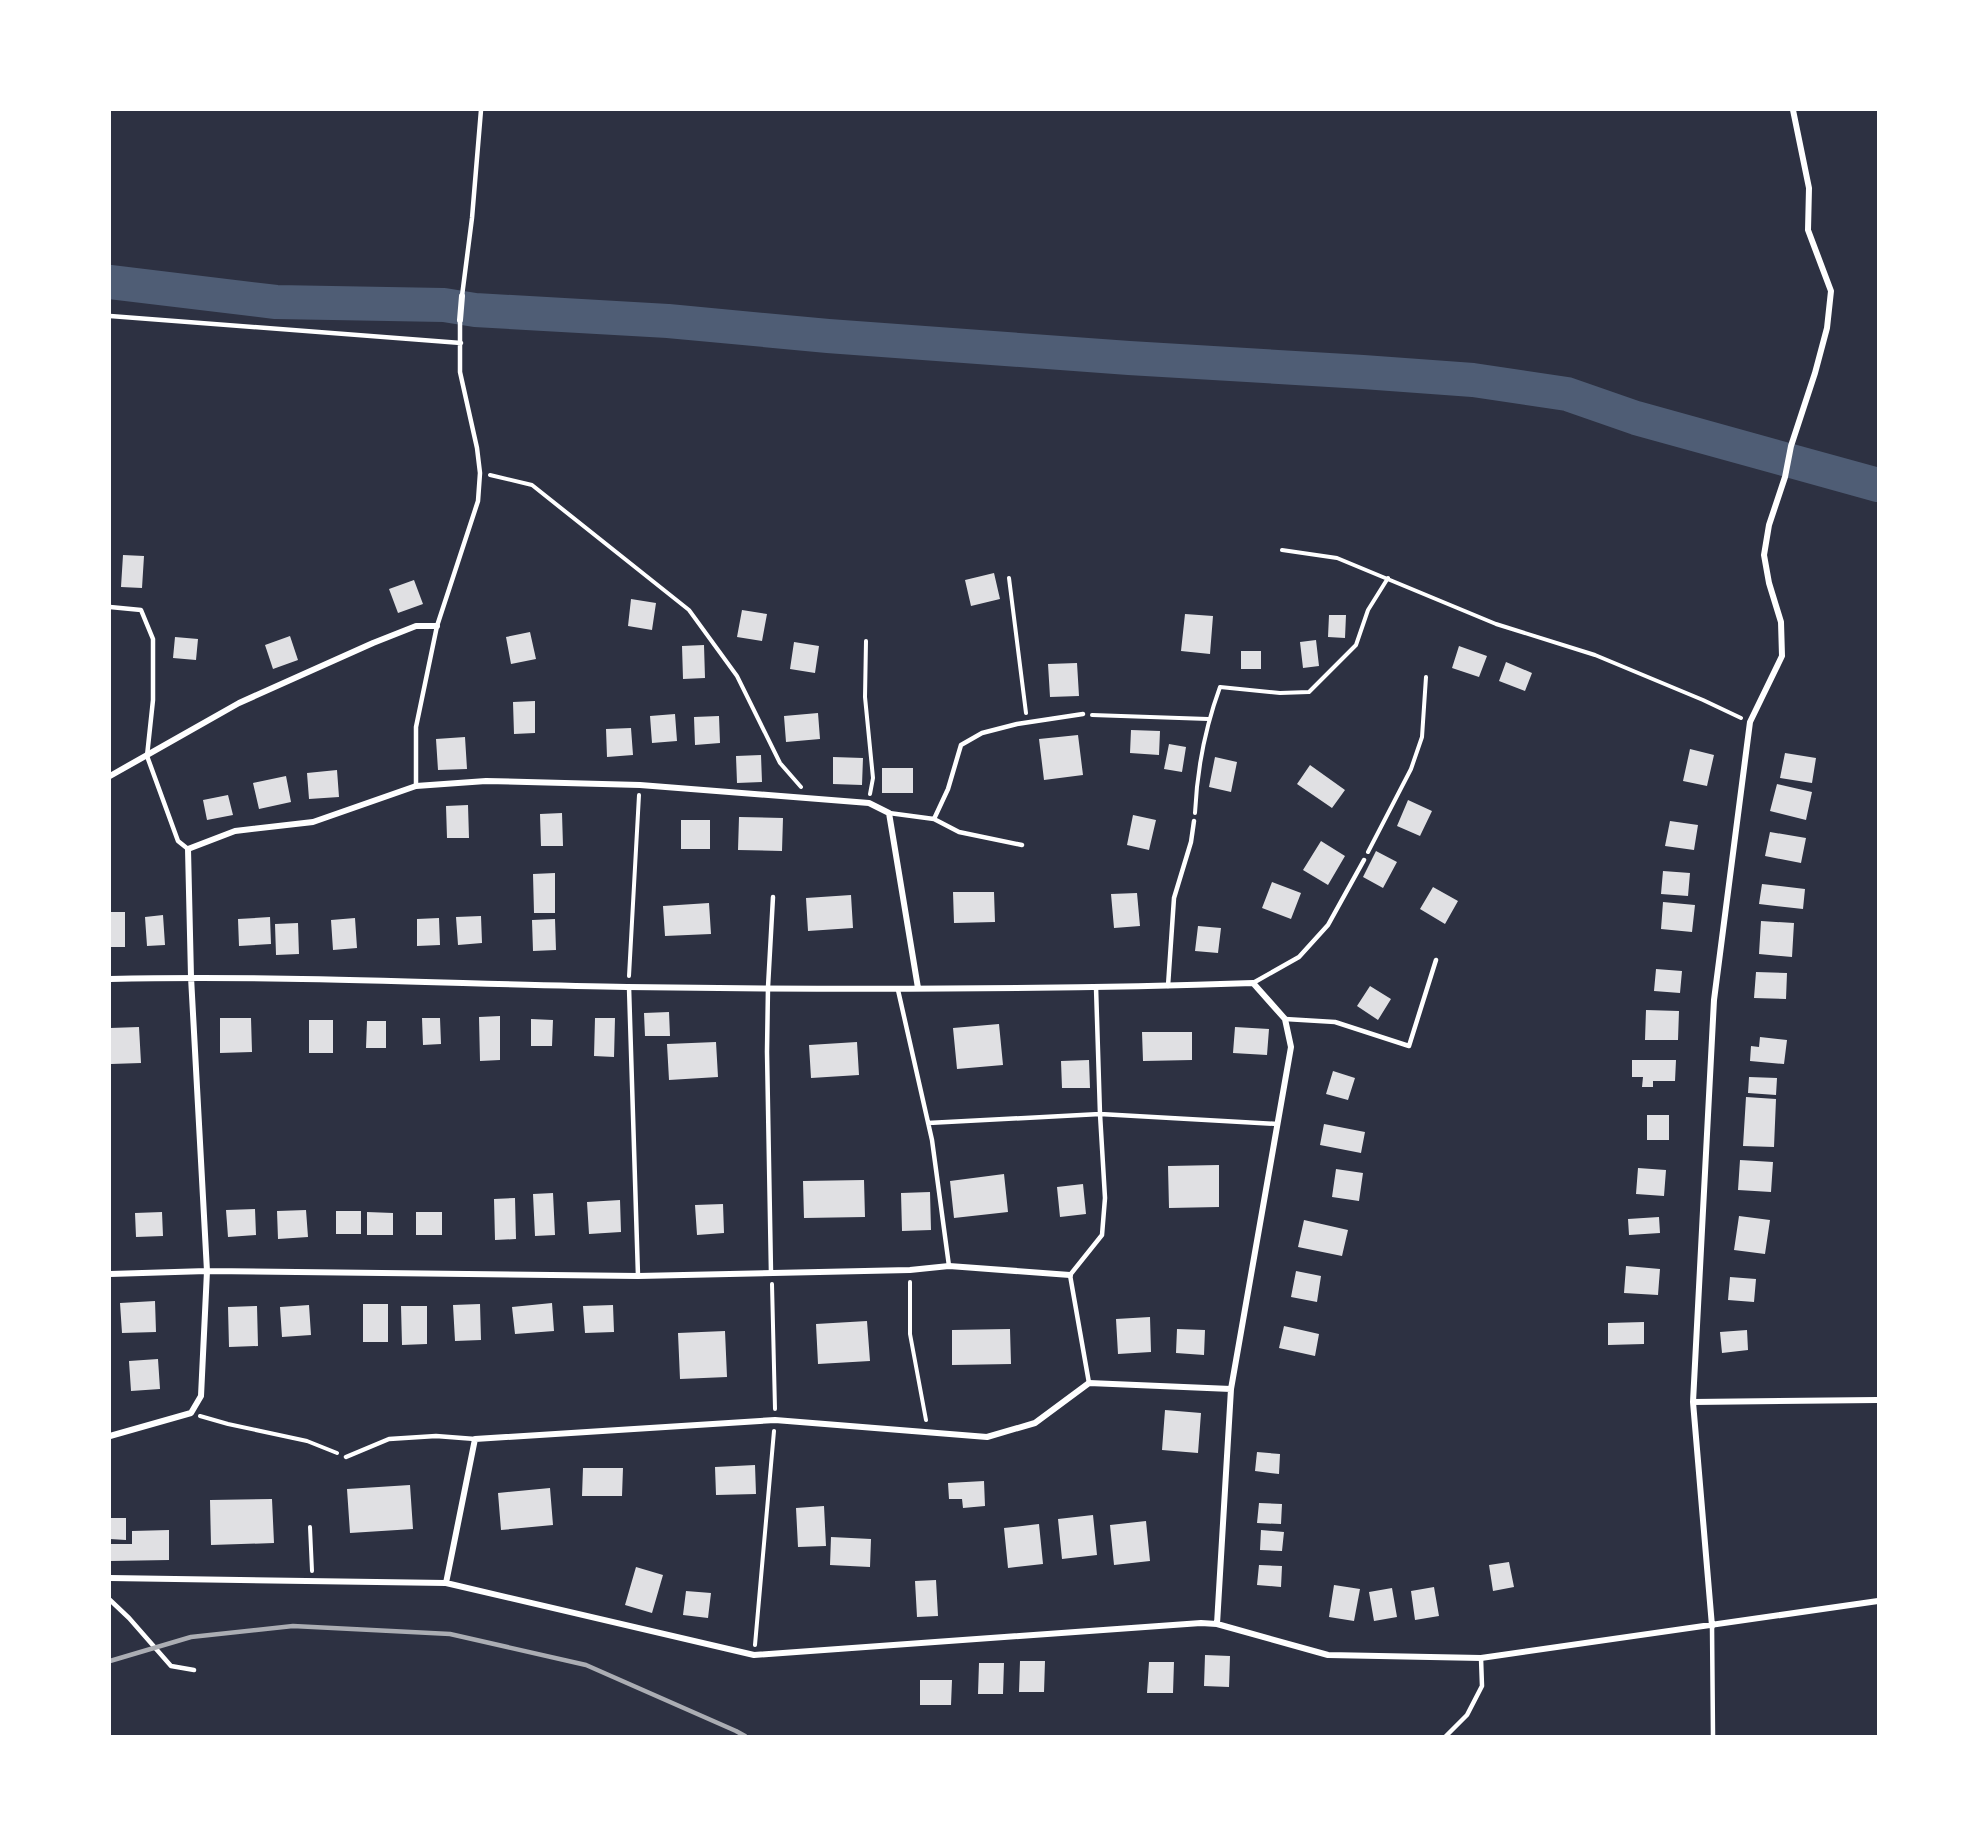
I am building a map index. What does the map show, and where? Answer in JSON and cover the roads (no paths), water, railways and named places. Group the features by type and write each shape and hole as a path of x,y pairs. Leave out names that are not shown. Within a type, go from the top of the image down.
{"street":[{"path":"1712,1626 1693,1402 1714,1000 1750,722 1782,656 1781,622 1769,583 1764,555 1769,525 1827,328 1831,291 1808,230 1809,188 1793,110"},
{"path":"460,320 462,296"},
{"path":"110,776 239,703 373,642 416,626 437,626"},
{"path":"110,1436 191,1413 201,1396 207,1271 191,977 188,849 235,831 313,822 416,786 486,781 640,785 869,803 889,813 918,988"},
{"path":"110,979 191,977 628,987 898,990 1253,983 1285,1019 1291,1047 1231,1389 1217,1624"},
{"path":"110,1274 207,1271 638,1276 910,1270 949,1266 1070,1275"},
{"path":"446,1583 475,1438 775,1420 987,1437 1035,1423 1089,1383 1231,1389"},
{"path":"1693,1402 1878,1400"},
{"path":"110,1578 446,1583 754,1655 1200,1623 1217,1624 1328,1655 1481,1658 1878,1601"}],"lane":[{"path":"462,296 472,218 480,110"},
{"path":"110,316 461,343"},
{"path":"416,786 416,727 437,626 478,501 480,473 477,448 460,372 460,320"},
{"path":"110,607 141,610 153,639 153,700 147,756 178,841 188,849"},
{"path":"934,819 948,789 961,745 982,733 1083,714"},
{"path":"889,813 934,819 959,832 1022,845"},
{"path":"1168,986 1174,898 1191,842 1194,821"},
{"path":"1253,983 1299,957 1314,941 1328,925 1364,860"},
{"path":"771,1273 768,987 772,897"},
{"path":"1285,1019 1335,1022 1409,1046 1436,960"},
{"path":"628,987 638,1276"},
{"path":"1089,1383 1070,1275 1102,1235 1105,1198 1096,987"},
{"path":"898,990 928,1123 949,1266"},
{"path":"928,1123 1100,1114 1277,1124"},
{"path":"346,1457 389,1439 436,1436 475,1438"},
{"path":"110,1600 171,1666 194,1670"},
{"path":"1712,1626 1713,1737"},
{"path":"1446,1737 1467,1715 1482,1686 1481,1658"}],"waterway":[{"path":"110,282 276,302 444,305 475,310 668,321 828,336 1129,358 1473,380 1567,394 1636,418 1878,485"}],"railway":[{"path":"110,1661 191,1637 293,1626 450,1634 586,1665 745,1736"}]}
